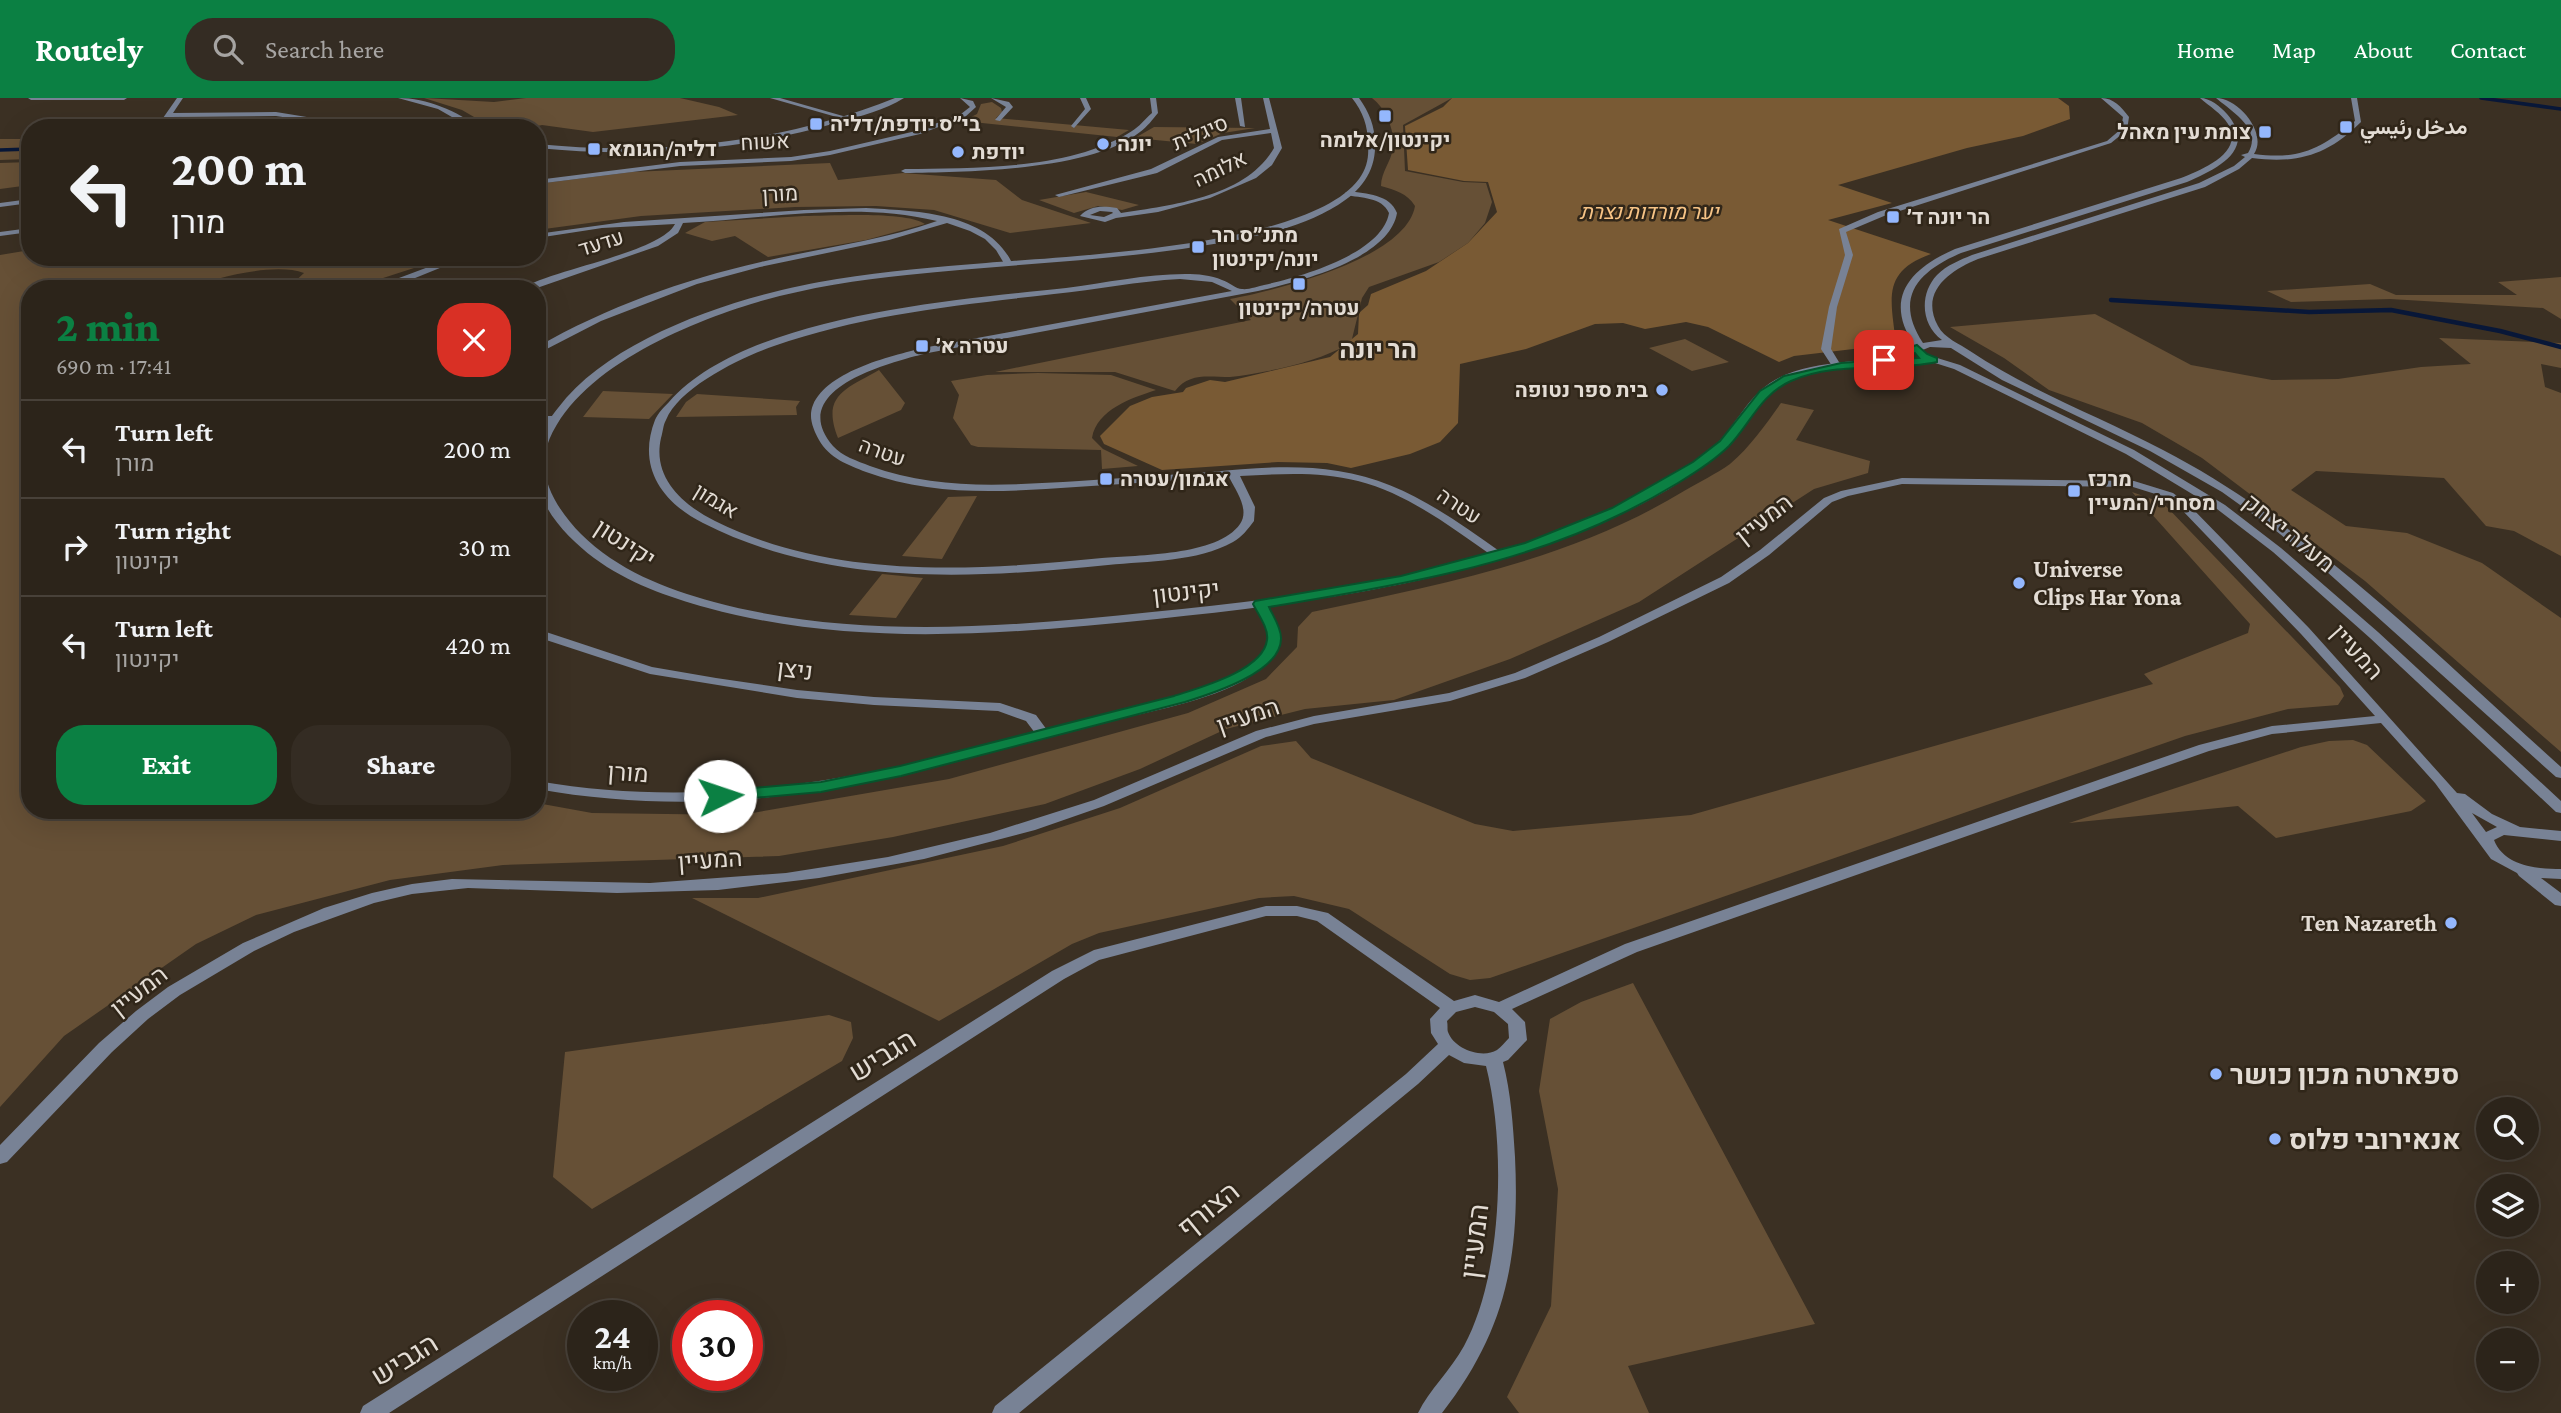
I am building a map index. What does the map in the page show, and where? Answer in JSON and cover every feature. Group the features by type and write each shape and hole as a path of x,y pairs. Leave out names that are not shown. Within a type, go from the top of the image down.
{"street":[{"path":"31,98 124,98"},
{"path":"165,119 180,98"},
{"path":"402,98 440,108 461,119"},
{"path":"773,98 847,118"},
{"path":"546,147 612,151 690,146 783,133 847,118 901,98"},
{"path":"967,100 994,98 1007,103 1010,107 998,120"},
{"path":"1074,126 1088,109 1083,98"},
{"path":"905,170 997,167 1075,156 1119,141 1144,127 1155,113 1153,98"},
{"path":"1238,98 1244,126"},
{"name":"אלומה","path":"1118,216 1187,203 1239,184 1262,168 1278,148 1266,98"},
{"name":"יקינטון","path":"546,434 555,419 587,383 607,367 655,340 723,311 786,292 856,278 1156,250 1229,238 1309,216 1349,193 1368,175 1374,157 1366,113 1355,98"},
{"path":"1839,366 1826,349 1833,307 1849,255 1842,232 1881,214 2109,142 2124,130 2126,117 2104,98"},
{"path":"1937,361 1923,356 1908,319 1906,296 1910,282 1930,265 1958,251 2184,180 2216,166 2232,153 2238,141 2236,130 2218,109 2203,98"},
{"path":"2219,98 2235,110 2255,132 2256,143 2251,156"},
{"path":"2232,153 2294,159 2315,152 2339,138 2358,122 2354,98"},
{"name":"אשוח","path":"546,181 677,164 792,159 822,155 947,122 970,113 973,107 967,100"},
{"path":"167,116 276,114 310,119"},
{"name":"סיגלית","path":"1059,195 1154,171 1220,138 1274,130"},
{"name":"מעלה יצחק","path":"2251,156 2234,170 2202,185 1975,257 1949,270 1937,280 1930,292 1931,320 1942,338 2011,381 2151,448 2247,504 2305,548 2396,625 2561,774"},
{"name":"עטרה","path":"1349,193 1372,197 1391,206 1394,212 1391,222 1377,238 1338,263 1279,283 1239,292 904,355 860,371 840,383 816,407 816,420 822,435 829,448 845,460 896,479 932,485 1008,489 1233,474 1339,474 1383,484 1430,509 1498,555"},
{"path":"0,205 21,202"},
{"name":"מורן","path":"546,234 589,227 871,212 946,220 974,229 996,241 1008,263"},
{"path":"546,346 611,312 690,284 797,256 885,241 946,220"},
{"name":"עדעד","path":"546,282 655,244 668,237 680,221"},
{"path":"0,234 21,231"},
{"path":"402,280 439,266"},
{"name":"אגמון","path":"1233,474 1249,507 1248,521 1229,540 1208,547 1077,565 1009,570 917,570 842,563 792,554 749,541 721,528 690,512 659,478 653,462 653,444 668,408 699,379 739,357 780,340 843,321 929,306 1167,278 1216,280 1239,292"},
{"path":"1918,347 1939,343 1966,352"},
{"name":"יקינטון","path":"546,492 564,524 580,541 616,568 660,589 701,603 787,622 878,631 1001,629 1260,604 1402,580 1498,555 1606,516 1663,486 1724,444 1755,403 1776,384 1800,374 1899,357 1918,347"},
{"name":"יקינטון","path":"1839,366 1964,361 1966,352"},
{"name":"מעלה יצחק","path":"1937,361 1957,367 2130,452 2221,507 2277,550 2374,635 2561,809"},
{"path":"546,419 555,419"},
{"name":"המעיין","path":"0,1157 142,1016 192,980 242,951 339,907 448,884 703,887 774,879 854,868 1013,831 1130,792 1264,733 1303,723 1421,704 1477,690 1526,672 1586,648 1729,578 1828,500 1845,493 1902,481 2134,484 2169,495 2185,507 2305,631 2385,719 2440,780 2487,843 2487,847 2499,858 2517,867"},
{"name":"מורן","path":"546,786 653,798 767,793 821,787 901,771 1044,735 1180,699 1237,678 1257,664 1274,640 1272,628 1260,604"},
{"name":"ניצן","path":"546,636 650,670 716,682 797,694 874,701 1000,706 1031,718 1044,735"},
{"path":"1500,1007 1631,948 2204,748 2272,730 2385,719"},
{"name":"המעיין","path":"2440,780 2476,810 2519,831"},
{"path":"2487,843 2486,838 2493,833 2519,831 2561,836"},
{"path":"2517,867 2539,874 2560,875"},
{"path":"2517,867 2561,900"},
{"path":"2560,875 2554,880 2553,887 2561,900"},
{"name":"הגביש","path":"371,1413 1058,975 1094,956 1266,911 1297,911 1322,918 1451,1007"},
{"path":"1475,1001 1500,1007 1516,1022 1518,1040 1513,1048 1493,1058 1468,1058 1447,1046 1438,1030 1439,1021 1451,1007 1475,1001"},
{"name":"הצורף","path":"1003,1413 1412,1079 1447,1046"},
{"name":"המעיין","path":"1429,1413 1476,1342 1496,1295 1500,1273 1509,1204 1501,1085 1493,1058"}],"shaded area":[{"path":"424,98 494,102 526,98 680,98 719,107 738,115 593,132 546,126 546,119 478,119 462,110"},
{"path":"1372,98 1452,98 1403,125 1405,171 1463,182 1486,183 1492,202 1485,223 1468,243 1439,262 1369,287 1362,298 1351,343 1321,357 1278,369 1235,377 1193,378 1175,391 1115,372 995,372 1251,320 1230,299 1306,280 1365,256 1389,242 1406,225 1415,206 1404,195 1381,186 1392,153 1393,134 1385,114"},
{"path":"992,102 1001,108 1002,112 996,118 1129,130 1117,137 963,121 977,114 981,104"},
{"path":"182,116 289,119 180,119"},
{"path":"1154,127 1255,128 1223,133 1197,144 1135,138"},
{"path":"0,139 21,139 21,159 0,160"},
{"path":"21,162 21,186 0,189 0,163"},
{"path":"830,163 838,180 903,173 996,180 1022,200 1091,223 1010,233 934,210 876,206 795,207 641,216 546,229 546,183 632,172"},
{"path":"1086,192 1139,205 1122,210 1098,206 1074,213 1039,200"},
{"path":"804,216 902,217 925,224 866,240 768,257 735,236 712,241 685,233 705,222"},
{"path":"21,252 21,266 420,266 380,279 367,280 296,280 304,273 277,269 212,280 21,280 21,819 546,819 546,805 592,813 741,815 949,779 1188,713 1266,679 1297,647 1298,627 1312,612 1456,580 1550,553 1596,536 1640,515 1730,464 1751,443 1781,403 1814,410 1796,440 1870,461 1868,473 1814,489 1639,602 1510,659 1394,700 1305,709 1226,729 1140,769 1045,804 893,837 779,856 503,865 390,880 256,915 196,944 64,1036 0,1107 0,255"},
{"path":"2561,277 2561,319 2543,308 2390,299 2291,302 2267,291 2370,284 2396,295 2517,295 2498,282"},
{"path":"2095,314 2191,365 2272,380 2338,379 2421,367 2471,364 2439,338 2561,343 2561,368 2541,364 2545,387 2561,393 2561,556 2514,531 2486,526 2444,478 2316,471 2291,490 2346,526 2407,533 2482,563 2561,618 2561,752 2365,581 2202,458 2142,423 2049,390 2004,358 1950,327"},
{"path":"1685,339 1729,362 1692,371 1649,348"},
{"path":"879,370 905,403 901,410 838,438 834,424 835,403 847,389"},
{"path":"987,375 1111,375 1156,390 1108,412 1095,428 1092,438 1103,449 1138,466 1102,469 1101,450 971,445 953,418 959,395 951,381"},
{"path":"603,391 673,394 649,419 583,417"},
{"path":"697,394 800,401 796,407 797,415 676,417 686,402"},
{"path":"2132,492 2163,503 2340,687 2344,696 2338,705 2288,709 2185,736 1490,978 1470,980 1450,974 1349,909 1294,896 1259,898 1099,933 1072,944 939,1021 692,898 758,898 1003,846 1120,808 1261,746 1296,741 1311,758 1475,824 1513,831 1691,815 2153,684 2144,674 2248,633 2250,624"},
{"path":"977,496 942,559 902,556 948,497"},
{"path":"882,574 923,578 896,618 849,615"},
{"path":"2353,740 2367,745 2426,801 2411,811 2276,838 2238,806 2069,823 2301,747 2329,741"},
{"path":"1633,983 1815,1324 1628,1366 1649,1413 1519,1413 1507,1397 1551,1306 1558,1189 1539,1091 1550,1019 1581,1002"},
{"path":"829,1015 851,1022 853,1038 842,1061 592,1209 553,1177 565,1052"}],"green space":[{"name":"יער מורדות נצרת","path":"1452,98 2058,98 2069,106 2070,119 2023,136 1967,148 1838,185 1892,203 1828,220 1931,254 1904,269 1893,289 1892,313 1896,344 1794,356 1779,362 1708,327 1686,322 1645,329 1623,323 1595,324 1526,349 1460,364 1458,423 1440,442 1410,454 1351,468 1327,463 1278,462 1162,470 1104,444 1100,436 1130,406 1152,397 1183,392 1186,388 1210,380 1225,382 1330,357 1358,334 1359,313 1368,305 1371,294 1426,271 1468,243 1497,212 1488,182 1464,181 1408,170 1405,126 1443,107"}],"waterway":[{"path":"2481,98 2561,109"},
{"path":"0,150 21,149"},
{"path":"2111,300 2309,312 2391,310 2500,331 2561,347"}],"place":[{"name":"יקינטון/אלומה","path":"1385,116"},
{"name":"בי״ס יודפת/דליה","path":"816,124"},
{"name":"مدخل رئيسي","path":"2346,127"},
{"name":"צומת עין מאהל","path":"2265,132"},
{"name":"יונה","path":"1103,144"},
{"name":"דליה/הגומא","path":"594,149"},
{"name":"יודפת","path":"958,152"},
{"name":"הר יונה ד׳","path":"1893,217"},
{"name":"מתנ״ס הר יונה/יקינטון","path":"1198,247"},
{"name":"עטרה/יקינטון","path":"1299,284"},
{"name":"עטרה א׳","path":"922,346"},
{"name":"בית ספר נטופה","path":"1662,390"},
{"name":"אגמון/עטרה","path":"1106,479"},
{"name":"מרכז מסחרי/המעיין","path":"2074,491"},
{"name":"Universe Clips Har Yona","path":"2019,583"},
{"name":"Ten Nazareth","path":"2451,923"},
{"name":"ספארטה מכון כושר","path":"2216,1074"},
{"name":"אנאירובי פלוס","path":"2275,1139"}],"district":[{"name":"הר יונה","path":"1378,349"}],"route":[{"path":"720,796 821,787 901,771 1180,699 1216,687 1237,678 1257,664 1269,650 1274,640 1272,628 1260,604 1402,580 1529,546 1617,511 1697,464 1724,444 1764,393 1787,378 1841,366 1934,360 1923,356 1917,348 1905,355 1884,360"}]}
